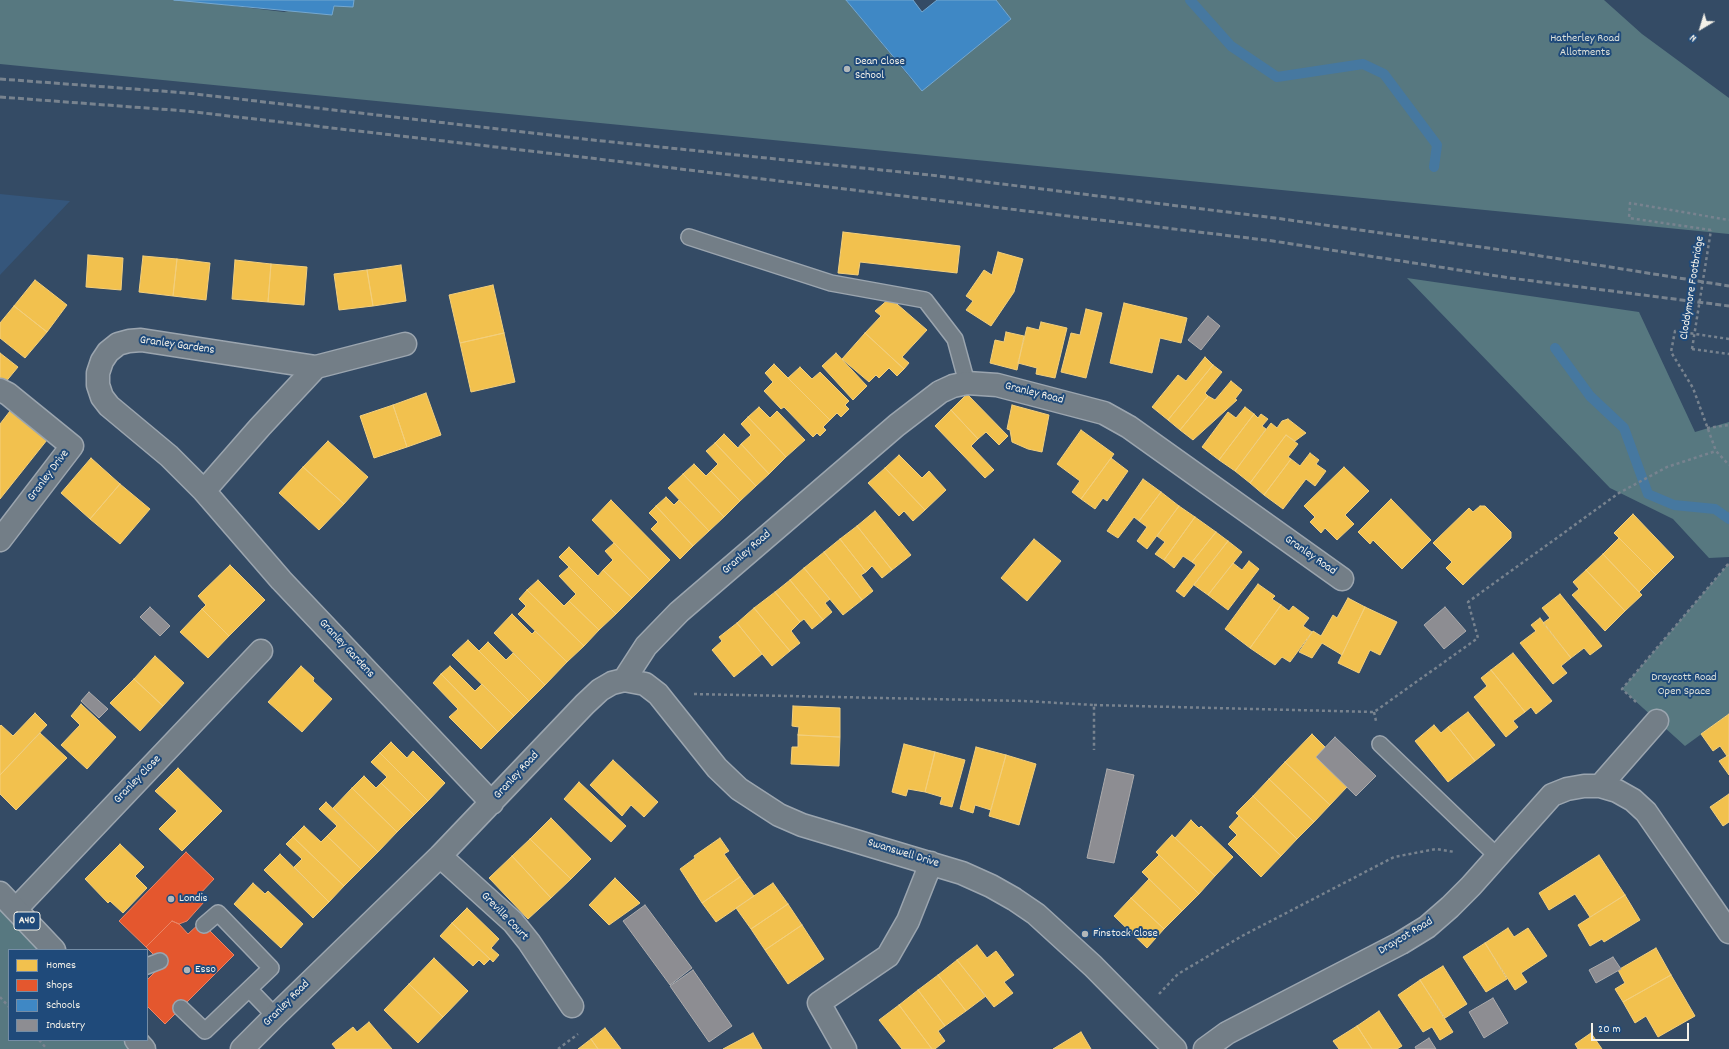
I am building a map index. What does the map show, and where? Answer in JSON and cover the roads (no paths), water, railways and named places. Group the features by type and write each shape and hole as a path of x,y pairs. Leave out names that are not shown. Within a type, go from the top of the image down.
{"main road":[{"name":"Granley Gardens","path":"404,344 316,367 140,340 129,341 118,344 108,352 102,361 98,373 98,385 102,397 109,406 169,456 204,492 281,580 492,803"},
{"path":"204,492 260,427 316,367"},
{"name":"Granley Road","path":"242,1049 274,1016 440,856 585,704 600,690 612,683 624,680 646,646 679,612 896,425 940,392 953,386 967,383 997,385 1104,413 1129,427 1342,579"},
{"name":"Granley Drive","path":"0,390 8,394 72,446 0,540"},
{"name":"Granley Close","path":"5,898 261,651"},
{"name":"Swanswell Drive","path":"624,680 645,684 658,694 717,768 739,789 758,803 779,815 802,825 962,873 991,886 1036,914 1093,966 1175,1049"},
{"path":"1600,786 1658,721"},
{"name":"Draycot Road","path":"1205,1049 1227,1033 1401,943 1427,927 1466,892 1552,795 1567,789 1584,786 1600,786 1622,794 1633,800 1646,812 1729,932"},
{"name":"Greville Court","path":"440,856 512,922 529,942 572,1006"},
{"path":"845,1049 819,1003 888,956 908,921 931,863"},
{"name":"A40","path":"5,898 53,949"},
{"path":"137,1041 144,1049"}],"lane":[{"path":"689,237 831,283 925,300 955,339 967,383"},
{"path":"1380,744 1497,856"},
{"path":"181,1008 205,1032 271,968 218,913 204,925"},
{"path":"249,989 274,1016"}],"waterway":[{"path":"1190,0 1231,46 1277,77 1363,64 1384,74 1437,145 1434,167"},
{"path":"1555,348 1590,396 1624,428 1648,494 1674,505 1715,509 1729,519"}],"railway":[{"path":"0,79 187,93 593,140 930,175 1275,218 1516,252 1729,286"},
{"path":"0,97 186,111 590,158 1273,241 1510,278 1729,306"}],"place":[{"name":"Dean Close School","path":"847,69"},
{"name":"Londis","path":"171,899"},
{"name":"Finstock Close","path":"1085,934"},
{"name":"Esso","path":"187,970"}],"park label":[{"name":"Hatherley Road Allotments","path":"1585,46"},
{"name":"Draycott Road Open Space","path":"1684,685"}]}
